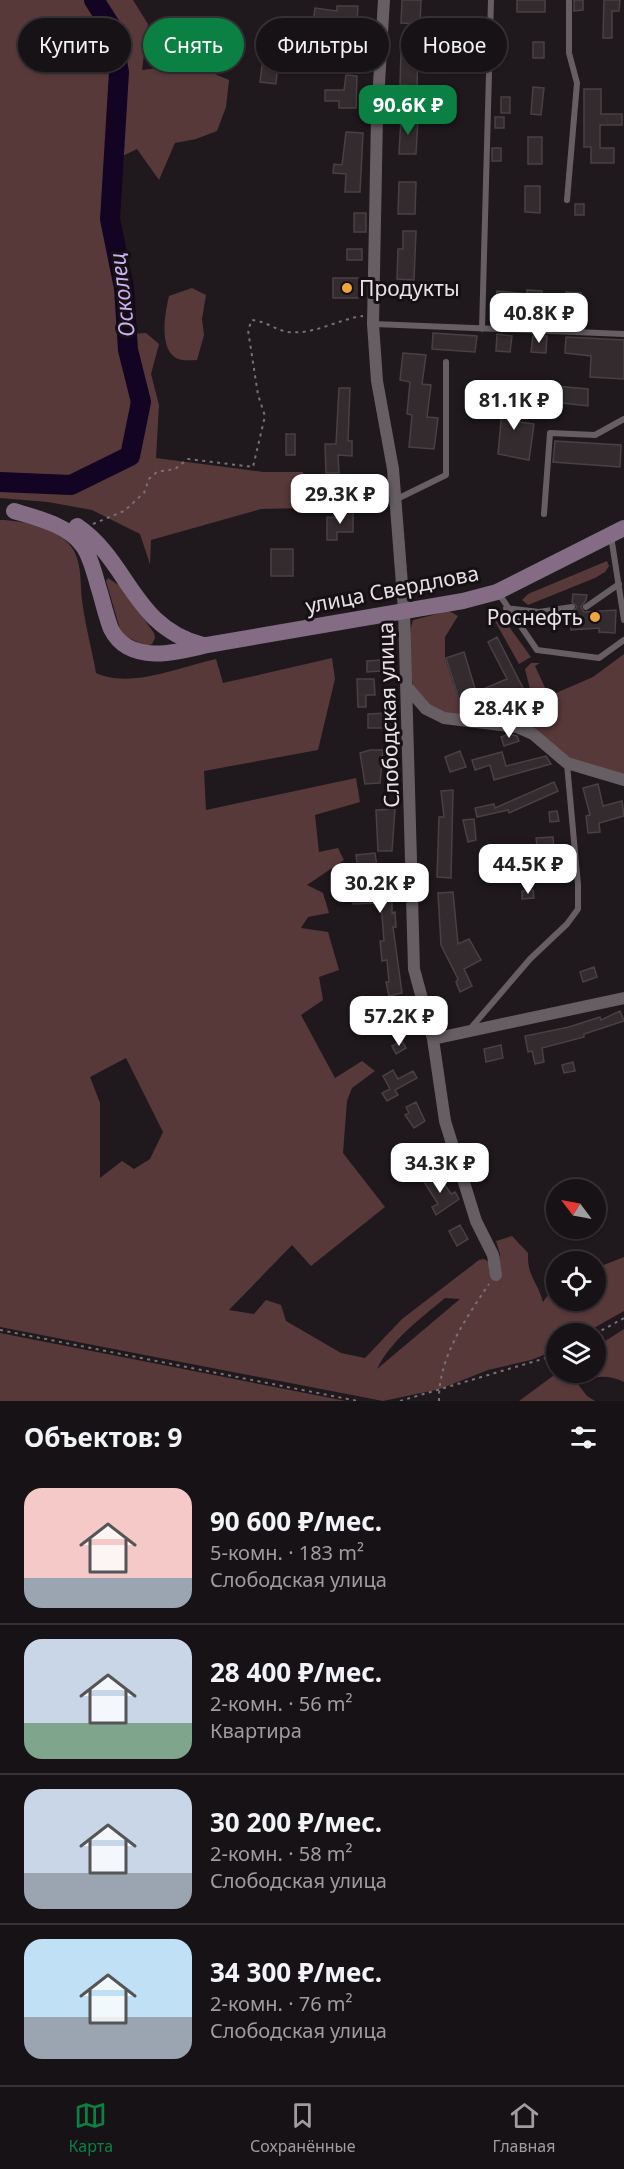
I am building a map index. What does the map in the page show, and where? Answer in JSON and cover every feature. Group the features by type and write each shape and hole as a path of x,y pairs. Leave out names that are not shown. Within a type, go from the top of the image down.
{"main road":[{"name":"улица Свердлова","path":"7,510 50,514 83,530 100,547 144,608 167,631 185,640 207,645"},
{"name":"улица Свердлова","path":"7,510 61,529 71,534 84,546 112,630 122,643 138,651 156,654 174,654 207,645 463,601 497,592 621,533"}],"street":[{"name":"Слободская улица","path":"384,0 377,117 370,318 377,381 393,469 404,610 414,969 433,1039 445,1121 476,1221 493,1255 496,1275"},
{"path":"407,687 426,709 444,718 517,727 533,734 567,763 624,780"},
{"path":"433,1039 466,1034 624,998"}],"lane":[{"path":"482,329 492,0"},
{"path":"567,200 577,83 569,53 569,0"},
{"path":"370,318 482,329 624,334"},
{"path":"394,500 446,475 446,362"},
{"path":"544,514 550,433 595,435 624,419"},
{"path":"621,533 619,584 624,620"},
{"path":"586,607 619,584"},
{"path":"497,592 537,650 599,658 624,640"},
{"path":"506,608 539,612 572,607"},
{"path":"466,1034 530,959 567,924 578,909 578,885 567,763"}],"path":[{"path":"83,530 124,511 144,493 149,479 157,472 175,469 188,459 253,466 265,416 258,395 248,330 252,320 287,332 295,332 312,331 347,318 370,318"},
{"path":"439,1401 438,1392 450,1352 466,1316 496,1275"},
{"path":"606,1328 624,1318"},
{"path":"0,1330 358,1401"},
{"path":"400,1401 438,1392 546,1358"}],"shaded area":[{"path":"0,0 133,0 144,18 143,72 210,72 229,80 226,107 217,131 196,139 175,143 159,180 137,149 104,165 107,221 121,291 118,335 146,333 159,344 151,374 159,405 156,458 264,472 303,472 303,508 261,509 151,540 150,564 140,534 92,510 48,502 0,498 0,486 73,490 135,459 131,400 127,454 70,480 0,477"},
{"path":"192,288 206,295 202,319 204,335 197,360 182,360 172,354 165,340 166,312 169,296"},
{"path":"0,520 41,527 69,543 77,557 80,569 83,609 96,673 124,679 139,678 216,659 223,683 332,658 335,679 318,750 204,771 206,810 356,778 360,802 315,815 319,852 338,848 344,860 307,885 323,893 329,913 308,917 301,928 328,932 339,970 319,977 323,1000 301,1015 335,1078 362,1061 375,1071 352,1088 347,1101 343,1153 385,1207 311,1266 292,1245 229,1310 254,1314 266,1300 281,1305 286,1321 341,1353 365,1358 402,1319 479,1260 484,1259 497,1267 500,1254 496,1241 512,1236 528,1253 531,1273 543,1302 546,1298 546,1311 606,1311 606,1264 624,1257 624,1311 603,1323 546,1323 546,1354 488,1370 440,1389 383,1401 0,1327","holes":["126,1058 163,1132 150,1159 134,1169 122,1161 100,1178 100,1103 90,1077","445,1298 460,1299 377,1369 398,1339 416,1322"]},
{"path":"607,561 609,566 605,572 595,578 528,605 522,600 528,594"},
{"path":"108,578 120,586 154,633 155,638 152,644 146,646 125,636 120,629 106,581"},
{"path":"487,607 497,610 531,657 519,664"},
{"path":"449,611 458,616 445,637 445,658 464,716 439,711 424,702 414,687 410,665 410,636 413,620"},
{"path":"624,654 624,775 574,760 531,727 516,722 465,716 530,689 525,669 531,663 540,663 535,666 549,696 593,677"},
{"path":"624,1329 624,1382 606,1378 606,1341"},
{"path":"0,1333 346,1401 0,1401"},
{"path":"546,1381 546,1383 577,1383 587,1396 595,1401 519,1401"}],"building":[{"path":"402,0 421,0 420,18 401,18"},
{"path":"517,0 545,0 545,12 517,12"},
{"path":"574,0 583,0 583,10 574,11"},
{"path":"604,0 620,0 619,11 612,11 612,38 603,38"},
{"path":"337,6 358,6 357,18 314,18 315,8 337,11"},
{"path":"533,42 544,42 544,58 533,58"},
{"path":"401,50 401,72 417,72 417,86 400,85"},
{"path":"261,72 277,72 276,84 260,82"},
{"path":"346,75 357,76 356,108 339,108 339,101 325,101 325,90 344,90"},
{"path":"533,87 544,88 541,115 531,114"},
{"path":"584,89 601,89 601,114 622,114 622,125 600,125 600,148 614,148 614,163 591,163 591,147 584,147"},
{"path":"501,97 510,97 510,113 501,113"},
{"path":"495,117 504,117 504,128 495,128"},
{"path":"401,118 418,119 416,154 399,154"},
{"path":"346,132 363,133 360,192 345,192 346,174 333,173 334,164 342,165"},
{"path":"528,137 542,137 542,164 528,164"},
{"path":"492,148 501,148 501,161 492,161"},
{"path":"399,182 416,182 415,214 398,214"},
{"path":"525,186 540,186 540,213 525,212"},
{"path":"575,204 584,204 584,215 575,215"},
{"path":"354,213 366,213 366,232 354,232"},
{"path":"403,231 416,231 414,280 397,279 398,249 403,249"},
{"path":"347,249 362,249 362,260 347,260"},
{"name":"Продукты","path":"333,278 362,278 362,298 333,298"},
{"path":"527,290 542,291 540,308 510,305 510,309 495,308 497,291 527,294"},
{"path":"566,292 581,293 579,310 565,309"},
{"path":"433,333 477,336 475,352 432,349"},
{"path":"497,334 512,336 510,352 496,351"},
{"path":"533,336 547,336 546,353 531,352"},
{"path":"566,337 624,340 624,379 590,377 591,356 565,353"},
{"path":"403,353 426,355 422,384 431,385 427,417 438,418 434,449 409,447 412,415 407,414 410,382 400,380"},
{"path":"555,386 588,389 588,406 553,402"},
{"path":"339,388 350,388 348,441 352,441 352,456 338,455 339,473 326,473 325,444 336,444"},
{"path":"504,389 515,390 512,421 534,424 529,460 498,454"},
{"path":"286,434 295,434 295,455 286,455"},
{"path":"555,441 621,445 620,467 553,462"},
{"path":"339,511 353,511 353,532 337,532 337,540 327,540 327,517 339,518"},
{"path":"271,549 293,549 293,576 271,576"},
{"path":"573,594 587,595 581,607 584,612 616,610 615,633 599,632 599,628 571,630 572,612 577,607 572,602"},
{"path":"497,637 524,690 484,708 463,712 446,658 464,652 476,692 507,679 488,642"},
{"path":"380,660 381,671 367,672 367,661"},
{"path":"357,679 374,679 375,695 366,695 366,707 358,707"},
{"path":"387,713 388,728 368,728 368,714"},
{"path":"509,734 517,736 519,741 504,746 501,737"},
{"path":"383,750 380,783 365,784 360,753"},
{"path":"460,751 466,767 450,772 445,757"},
{"path":"502,752 506,766 546,756 551,764 494,780 490,765 475,770 472,760"},
{"path":"554,782 558,791 509,813 508,810 477,817 475,808 494,804 495,808"},
{"path":"598,784 603,806 622,801 624,816 599,823 600,832 588,833 586,816 590,815 583,788"},
{"path":"453,790 451,878 437,877 439,817 444,817 441,791"},
{"path":"395,809 392,851 378,851 376,810"},
{"path":"557,811 559,821 550,822 549,812"},
{"path":"474,819 476,840 468,842 463,820"},
{"path":"553,837 554,851 538,852 536,838"},
{"path":"375,853 380,887 392,886 392,913 395,912 396,927 393,927 402,993 389,996 386,982 389,982 387,960 382,961 380,941 384,941 381,903 353,904 354,885 360,885 356,855"},
{"path":"559,865 561,876 544,879 543,868"},
{"path":"533,890 534,898 522,899 522,891"},
{"path":"453,892 458,944 469,939 481,960 464,969 472,986 460,992 456,982 458,979 441,945 438,893"},
{"path":"594,967 597,977 583,982 580,972"},
{"path":"403,1011 407,1018 392,1026 388,1019"},
{"path":"620,1011 624,1021 584,1034 584,1037 542,1048 544,1062 535,1064 532,1051 528,1052 525,1036 569,1027 600,1017 601,1020"},
{"path":"371,1012 376,1023 366,1028 361,1017"},
{"path":"402,1041 406,1048 396,1054 392,1046"},
{"path":"501,1045 503,1058 486,1062 484,1049"},
{"path":"573,1062 575,1071 564,1073 562,1065"},
{"path":"393,1070 398,1079 413,1071 417,1078 395,1090 398,1095 387,1101 382,1093 390,1089 383,1076"},
{"path":"416,1102 425,1121 414,1128 405,1115 409,1113 406,1107"},
{"path":"420,1146 429,1159 411,1171 403,1158"},
{"path":"437,1173 451,1194 455,1192 459,1199 436,1215 432,1207 438,1204 424,1182"},
{"path":"460,1225 468,1239 457,1246 449,1231"}],"waterway":[{"name":"Осколец","path":"0,482 71,485 130,456 141,402 128,350 124,288 110,219 119,72 110,25 94,0"}],"place":[{"name":"Продукты","path":"347,288"},
{"name":"Роснефть","path":"595,617"}]}
